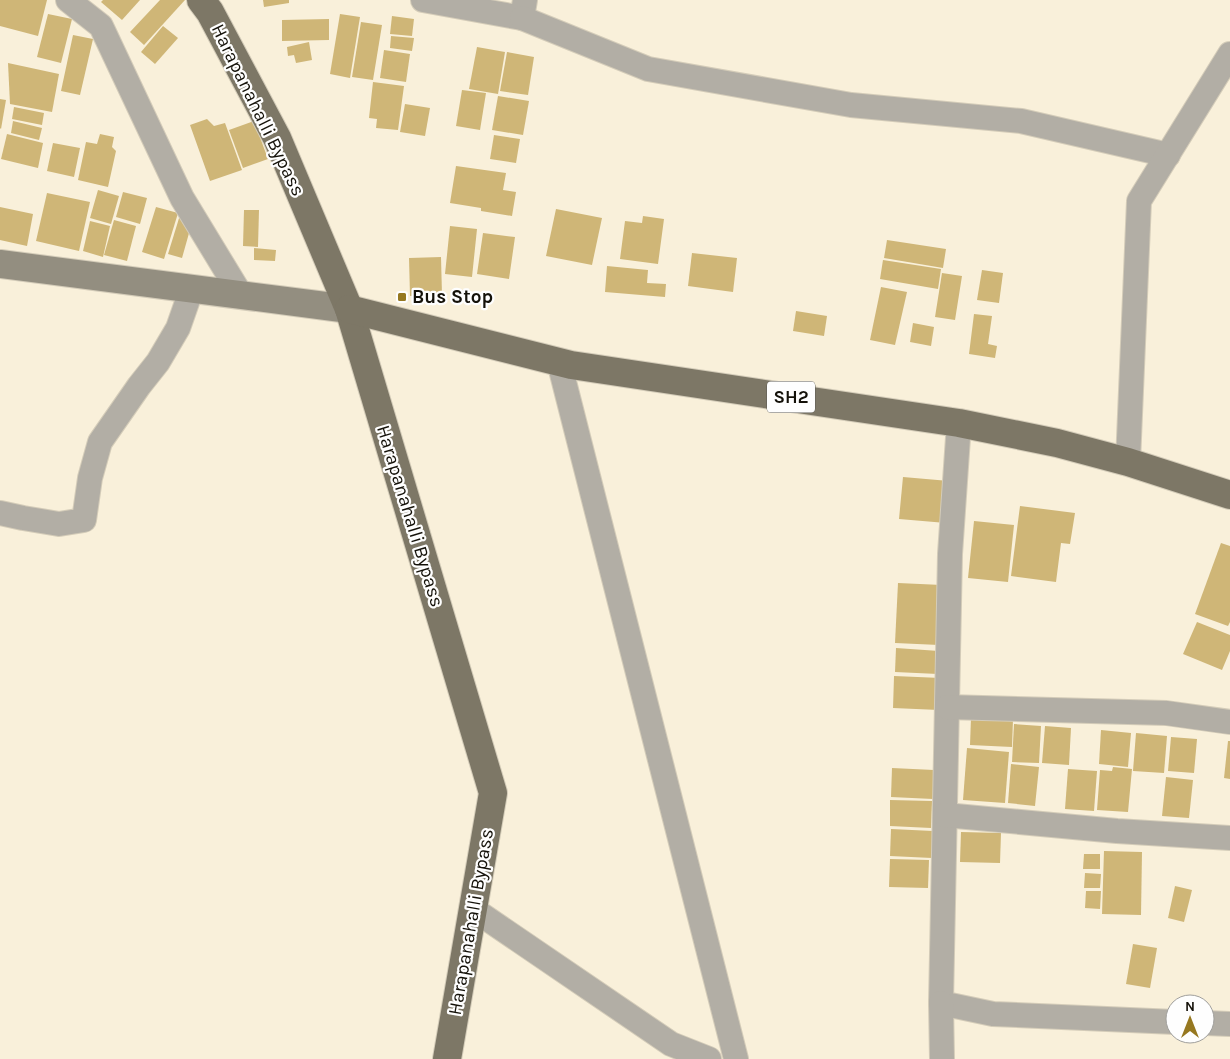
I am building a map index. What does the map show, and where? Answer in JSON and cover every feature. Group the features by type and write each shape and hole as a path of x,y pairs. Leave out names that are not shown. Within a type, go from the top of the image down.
{"main road":[{"name":"Harapanahalli Bypass","path":"201,0 210,12 276,138 349,309 493,794 447,1059"},
{"path":"0,264 349,309"},
{"name":"SH2","path":"349,309 571,365 959,423 1057,443 1128,462 1230,495"}],"street":[{"path":"68,0 101,26 182,198 241,295"},
{"path":"422,0 524,9 648,69 851,105 1021,120 1168,155"},
{"path":"1128,462 1139,201 1230,54"},
{"path":"0,513 59,524 84,520 90,478 100,442 158,362 178,328 192,288"},
{"path":"559,362 736,1059"},
{"path":"942,1059 941,1004 950,554 959,423"},
{"path":"947,707 1166,713 1230,722"},
{"path":"945,815 1117,831 1230,838"},
{"path":"473,909 671,1044 709,1059"},
{"path":"941,1004 993,1014 1165,1022"},
{"path":"1215,1023 1230,1024"}],"building":[{"path":"0,0 47,0 38,36 0,26"},
{"path":"103,0 140,0 122,20 101,2"},
{"path":"160,0 185,0 144,45 130,32"},
{"path":"263,0 289,0 289,3 264,7"},
{"path":"48,14 72,19 61,63 37,57"},
{"path":"340,14 360,17 350,78 330,74"},
{"path":"392,16 414,19 412,36 390,34"},
{"path":"329,19 329,40 282,41 282,20"},
{"path":"361,22 382,25 373,80 352,77"},
{"path":"163,26 178,38 155,64 141,52"},
{"path":"73,35 93,39 80,95 61,91"},
{"path":"391,36 414,38 412,51 390,48"},
{"path":"309,42 312,60 296,63 294,55 288,56 287,47"},
{"path":"477,47 505,52 498,94 469,89"},
{"path":"384,50 410,54 406,82 380,78"},
{"path":"507,52 534,57 528,95 500,91"},
{"path":"8,63 59,74 52,112 10,104"},
{"path":"373,82 404,86 398,130 376,128 377,119 369,118"},
{"path":"462,90 486,93 480,130 456,126"},
{"path":"498,96 529,101 523,135 492,130"},
{"path":"0,99 6,100 1,129 0,128"},
{"path":"405,104 430,108 425,136 400,132"},
{"path":"14,107 44,113 42,125 12,119"},
{"path":"207,119 214,126 225,123 242,170 210,181 190,125"},
{"path":"13,121 42,128 39,140 11,133"},
{"path":"254,121 268,159 243,168 229,130"},
{"path":"7,134 43,143 38,168 1,159"},
{"path":"100,134 114,137 112,147 116,151 108,187 78,180 86,142 97,144"},
{"path":"494,135 520,139 516,163 490,159"},
{"path":"53,143 80,148 74,177 47,171"},
{"path":"456,166 506,173 503,190 516,192 512,216 450,203"},
{"path":"98,190 119,196 111,224 90,218"},
{"path":"123,192 147,198 140,224 116,217"},
{"path":"47,193 90,202 79,251 36,241"},
{"path":"0,207 33,214 27,246 0,240"},
{"path":"156,207 178,213 164,259 142,252"},
{"path":"556,209 602,218 592,265 546,256"},
{"path":"244,210 259,210 258,247 243,246"},
{"path":"180,215 193,219 182,258 168,254"},
{"path":"643,216 664,219 658,264 620,259 625,221 642,223"},
{"path":"114,220 136,226 127,261 104,255"},
{"path":"90,221 110,226 103,257 83,251"},
{"path":"450,226 477,229 472,277 445,274"},
{"path":"483,233 515,237 509,279 477,274"},
{"path":"887,240 946,249 943,268 884,258"},
{"path":"254,248 276,250 275,261 254,260"},
{"path":"692,253 737,258 733,292 688,286"},
{"path":"441,257 442,295 410,296 409,258"},
{"path":"883,260 941,269 938,289 880,279"},
{"path":"607,266 648,270 647,283 666,284 665,297 605,292"},
{"path":"982,270 1003,273 999,303 977,300"},
{"path":"942,273 962,276 955,320 935,317"},
{"path":"881,287 907,292 895,345 870,340"},
{"path":"796,311 827,316 824,336 793,331"},
{"path":"974,314 992,316 988,344 997,346 995,358 969,354"},
{"path":"913,323 934,327 931,346 910,342"},
{"path":"903,477 949,481 946,523 899,519"},
{"path":"1020,506 1075,513 1070,544 1061,543 1056,582 1011,576"},
{"path":"974,521 1014,525 1008,582 968,578"},
{"path":"1221,543 1230,546 1230,622 1228,626 1195,614"},
{"path":"898,583 942,585 939,645 895,643"},
{"path":"1197,622 1230,635 1230,651 1222,670 1183,654"},
{"path":"896,648 939,651 938,674 895,672"},
{"path":"894,676 941,678 939,710 893,708"},
{"path":"971,718 1013,719 1012,747 970,745"},
{"path":"1014,724 1041,726 1039,763 1012,762"},
{"path":"1045,726 1071,728 1069,765 1042,763"},
{"path":"1101,730 1131,733 1128,767 1099,764"},
{"path":"1136,733 1167,736 1164,773 1133,771"},
{"path":"1171,737 1197,739 1194,773 1168,771"},
{"path":"1228,741 1230,741 1230,779 1224,778"},
{"path":"967,748 1009,752 1005,803 963,800"},
{"path":"1011,764 1039,767 1035,806 1008,803"},
{"path":"1113,767 1132,769 1128,812 1097,810 1100,770 1112,771"},
{"path":"892,768 934,770 933,799 891,797"},
{"path":"1068,769 1097,771 1094,811 1065,809"},
{"path":"1166,777 1193,780 1189,818 1162,816"},
{"path":"890,800 932,801 931,828 890,826"},
{"path":"891,829 933,831 932,858 890,856"},
{"path":"961,832 1001,833 1000,863 960,862"},
{"path":"1104,851 1142,852 1141,915 1102,914"},
{"path":"1084,854 1100,854 1100,869 1083,869"},
{"path":"890,859 929,860 928,888 889,887"},
{"path":"1085,873 1101,874 1100,888 1084,888"},
{"path":"1175,886 1192,890 1184,922 1168,918"},
{"path":"1086,891 1101,891 1100,909 1085,908"},
{"path":"1133,944 1157,948 1150,988 1126,984"}],"place":[{"name":"Bus Stop","path":"402,297"}]}
